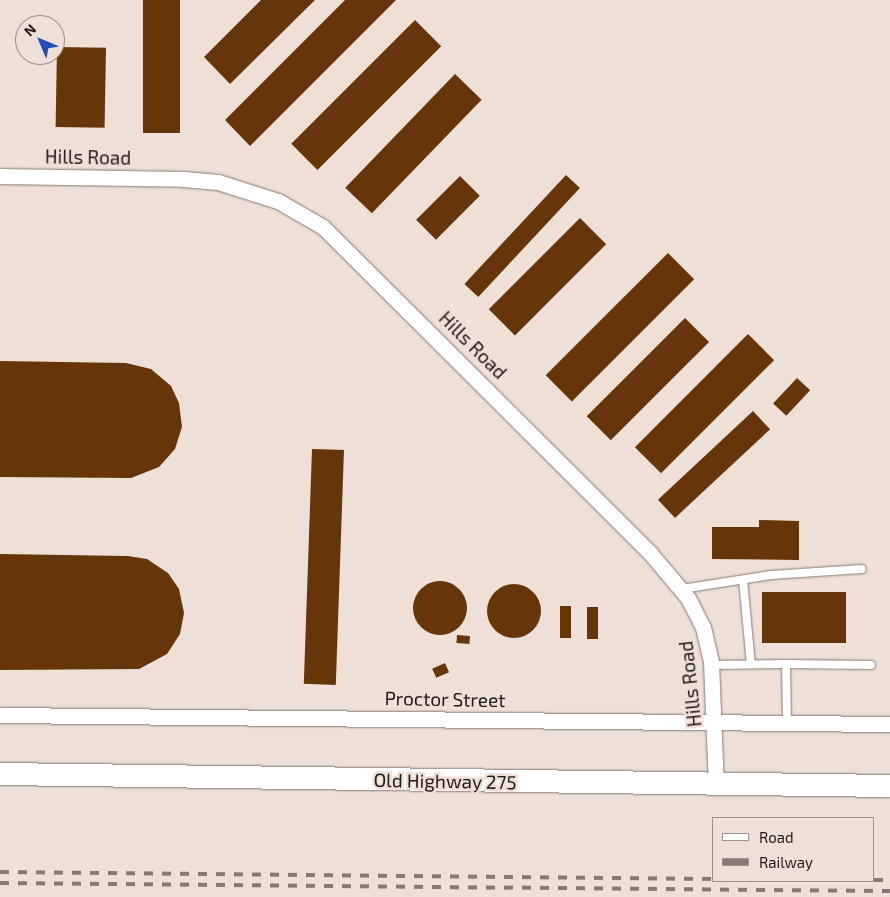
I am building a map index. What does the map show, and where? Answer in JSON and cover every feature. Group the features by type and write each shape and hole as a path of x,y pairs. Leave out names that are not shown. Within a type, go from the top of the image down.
{"main road":[{"name":"Old Highway 275","path":"0,774 890,786"}],"street":[{"name":"Hills Road","path":"0,176 201,180 266,195 308,216 360,260 650,552 682,589 703,627 712,665 716,785"},
{"name":"Proctor Street","path":"0,715 890,724"}],"lane":[{"path":"682,589 743,580 862,569"},
{"path":"743,580 751,664"},
{"path":"786,664 787,722"},
{"path":"712,665 871,665"}],"building":[{"path":"143,0 180,0 180,133 143,133"},
{"path":"261,0 315,0 230,84 204,57"},
{"path":"345,0 396,0 250,146 225,120"},
{"path":"415,20 441,46 317,170 291,144"},
{"path":"65,47 106,48 105,128 56,127 57,65 65,65"},
{"path":"455,74 482,100 372,213 345,188"},
{"path":"566,175 580,188 478,297 464,284"},
{"path":"460,176 480,196 436,240 416,220"},
{"path":"580,218 606,244 515,335 489,309"},
{"path":"668,253 694,279 572,401 546,375"},
{"path":"685,318 709,342 611,440 587,416"},
{"path":"748,334 774,360 661,473 635,447"},
{"path":"0,361 126,363 151,369 171,386 179,403 182,427 175,449 159,467 131,478 0,477"},
{"path":"797,378 810,390 786,416 773,404"},
{"path":"753,411 770,429 675,518 658,500"},
{"path":"312,449 344,450 336,685 304,684"},
{"path":"759,520 799,521 799,560 712,559 712,527 759,527"},
{"path":"0,554 128,556 147,559 168,573 179,589 184,613 180,634 167,654 139,669 0,670"},
{"path":"440,581 450,583 459,589 465,598 467,608 465,618 459,627 450,633 440,635 430,633 421,627 415,618 413,608 415,598 421,589 430,583"},
{"path":"514,584 524,586 533,592 539,601 541,611 539,621 533,630 524,636 514,638 504,636 495,630 489,621 487,611 489,601 495,592 504,586"},
{"path":"762,592 846,592 846,643 762,643"},
{"path":"560,606 571,606 571,638 560,638"},
{"path":"587,607 598,607 598,639 587,639"},
{"path":"457,635 470,636 469,644 456,643"},
{"path":"445,663 449,672 436,678 432,669"}],"railway":[{"path":"0,872 712,879"},
{"path":"875,880 890,880"},
{"path":"0,883 890,891"}]}
